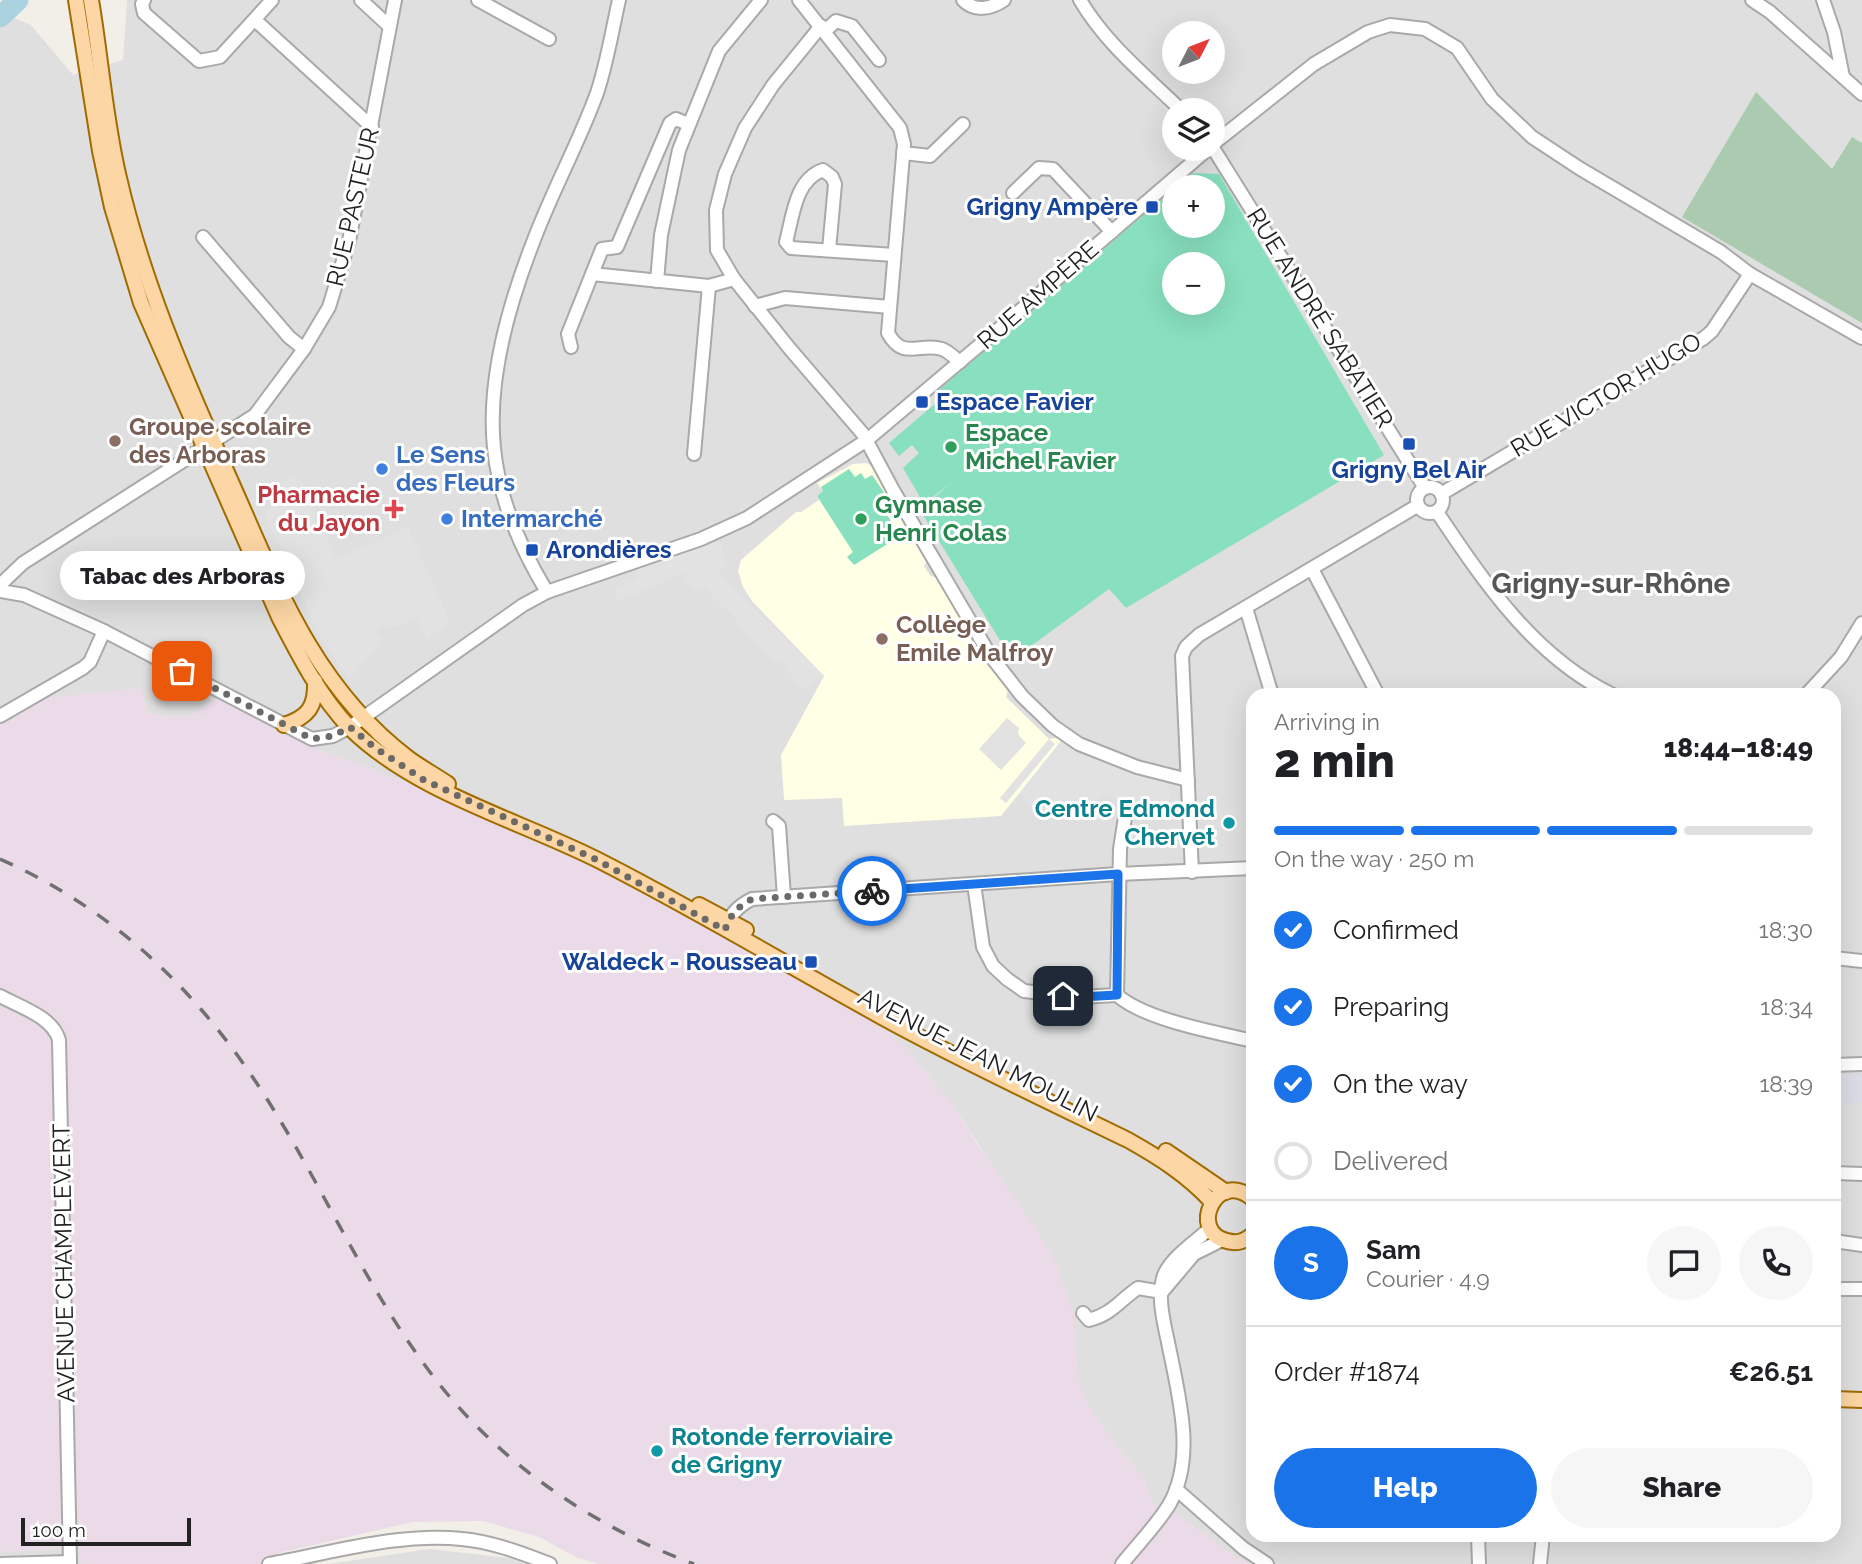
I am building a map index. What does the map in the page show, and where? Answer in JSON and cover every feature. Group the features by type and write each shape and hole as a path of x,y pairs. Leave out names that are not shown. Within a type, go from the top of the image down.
{"main road":[{"path":"76,0 100,151 112,207 129,267 154,337 299,630 320,664 364,718 407,757 480,803 619,861 726,925"},
{"path":"91,0 118,176 158,312 208,445 279,617 315,680 350,727 374,747 424,780 595,859 726,925"},
{"path":"284,724 298,721 311,708 316,698 315,680"},
{"name":"AVENUE JEAN MOULIN","path":"726,925 987,1064 1160,1147 1226,1192"},
{"name":"AVENUE JEAN MOULIN","path":"726,925 886,1019 1167,1162 1193,1182 1212,1202"},
{"path":"1246,1194 1226,1192 1212,1202 1208,1219 1210,1228 1222,1240 1237,1242 1246,1238"},
{"path":"1841,1399 1862,1400"}],"street":[{"path":"144,0 144,13 199,61 220,57 272,0"},
{"path":"361,0 389,26"},
{"name":"RUE PASTEUR","path":"0,585 23,563 255,415 304,349 329,307 349,242 395,0"},
{"path":"478,0 549,39"},
{"path":"547,592 510,516 502,489 494,447 495,395 502,346 513,300 532,244 595,98 619,0"},
{"path":"657,281 661,235 670,186 688,124 719,51 761,0"},
{"path":"799,0 900,128 904,144 888,333 894,344 906,349 942,349 960,362"},
{"path":"963,0 969,7 983,8 1004,0"},
{"path":"1080,0 1102,32 1168,98"},
{"path":"1752,0 1770,12 1862,94"},
{"path":"1823,0 1834,32 1843,77"},
{"path":"255,20 372,127"},
{"path":"879,60 852,26 836,21 823,28 773,85 745,128 725,174 716,209 717,250 734,279 755,306 867,440 990,655 1029,704 1053,726 1079,744 1137,767 1188,780"},
{"name":"RUE AMPÈRE","path":"1225,136 1314,64 1368,32 1390,25 1425,29 1457,48 1492,99 1532,138 1721,252 1750,274 1862,338"},
{"path":"571,347 568,334 602,249 617,247 670,123 676,119 688,124"},
{"path":"903,153 930,156 963,124"},
{"name":"RUE AMPÈRE","path":"0,591 24,595 104,631 312,739 333,736 364,718 523,605 547,592 701,539 747,518 867,440 1195,161"},
{"name":"RUE ANDRÉ SABATIER","path":"1220,161 1425,488"},
{"path":"1013,192 1040,169 1053,169 1111,232"},
{"path":"829,250 835,184 832,177 822,170 810,174 799,193 786,242 791,248 894,255"},
{"path":"203,237 289,337 304,349"},
{"path":"592,274 709,286 734,279"},
{"name":"RUE VICTOR HUGO","path":"1441,494 1704,338 1712,331 1750,274"},
{"path":"694,454 709,286"},
{"path":"755,306 785,298 890,307"},
{"path":"1425,488 1434,488 1441,494 1443,504 1437,512 1424,512 1417,506 1417,495 1425,488"},
{"path":"1192,872 1184,651 1199,635 1417,506"},
{"path":"1437,512 1462,551 1534,638 1569,670 1601,688"},
{"path":"1312,569 1374,688"},
{"path":"1246,608 1270,688"},
{"path":"1812,688 1841,657 1862,623"},
{"path":"0,716 83,668 90,662 104,631"},
{"path":"1117,995 1119,849 1126,811"},
{"path":"774,821 779,826 784,897"},
{"path":"726,925 740,905 752,899 1118,874 1246,868"},
{"path":"974,884 983,947 993,966 1024,991 1080,997 1117,995 1127,1004 1161,1016 1246,1039"},
{"path":"1841,959 1862,961"},
{"name":"AVENUE CHAMPLEVERT","path":"0,996 54,1027 59,1040 70,1563"},
{"path":"1841,1065 1862,1064"},
{"path":"1841,1173 1862,1174"},
{"path":"1124,1562 1171,1502 1181,1469 1184,1434 1166,1328 1163,1278 1170,1266 1210,1228"},
{"path":"1162,1292 1194,1254 1222,1240"},
{"path":"1841,1242 1862,1245"},
{"path":"1083,1313 1089,1320 1101,1317 1116,1308 1126,1296 1138,1288 1162,1292"},
{"path":"1841,1289 1862,1289"},
{"path":"1176,1489 1243,1548 1267,1564"},
{"path":"269,1564 390,1542 436,1537 486,1543 550,1564"},
{"path":"1478,1542 1479,1564"},
{"path":"1540,1564 1542,1542"},
{"path":"0,1564 70,1563"}],"shaded area":[{"path":"127,0 1862,0 1862,1564 1249,1564 1236,1558 1170,1510 1164,1511 1153,1506 1142,1476 1121,1452 1085,1401 996,1172 952,1104 904,1046 888,1032 550,841 327,753 219,699 187,718 147,714 141,688 28,701 0,709 0,12 31,25 73,75 123,60"},
{"path":"1756,92 1832,169 1852,137 1862,143 1862,323 1682,217"},
{"name":"Collège Emile Malfroy","path":"866,463 876,469 928,559 924,566 927,571 931,576 939,578 1008,689 1006,697 1049,739 1057,738 1061,741 1001,816 844,826 842,798 784,800 781,755 824,676 752,601 743,587 738,571 741,560 796,512 801,512 819,500 817,496 823,491 817,483 853,464"},
{"path":"295,477 302,481 336,559 408,527 450,621 427,640 416,618 400,626 383,625 374,632 384,637 381,644 349,680 318,633 264,512 284,482"},
{"path":"719,541 728,566 717,572 824,676 804,689 801,688 782,664 713,598 705,586 699,592 684,577 688,571 618,601 614,590 638,577 636,569"},
{"path":"141,688 147,714 187,718 219,698 327,753 418,787 609,867 839,999 888,1032 904,1046 952,1104 1037,1230 1056,1263 1073,1313 1079,1380 1085,1401 1121,1452 1142,1476 1153,1506 1163,1511 1170,1509 1236,1558 1249,1564 599,1564 578,1558 539,1537 483,1521 413,1522 279,1553 273,1564 81,1564 79,1546 0,1552 0,714 24,700"},
{"path":"1007,718 1019,728 1018,734 1026,743 1001,770 979,749"},
{"path":"1066,735 1163,774 1171,799 1137,806 1103,795 1092,806 1036,813 1021,792"},
{"path":"1049,739 1055,744 1006,803 1000,798"},
{"path":"1862,1073 1862,1102 1841,1106 1841,1074"},
{"path":"80,1546 81,1564 0,1564 0,1552"},
{"path":"429,1549 509,1558 525,1564 329,1564"}],"green space":[{"path":"1193,173 1220,175 1191,175"},
{"path":"1225,184 1384,455 1126,608 1109,589 1012,660 920,510 952,482 924,504 903,468 919,453 912,445 899,456 889,443 944,396 940,389 1162,199 1162,238 1225,238"},
{"name":"Gymnase Henri Colas","path":"849,469 855,477 861,473 865,479 872,475 888,498 880,503 900,536 854,565 847,557 853,552 817,496 823,491 821,487"}],"waterway":[{"path":"0,17 18,0"}],"railway":[{"path":"0,859 44,881 122,933 190,997 249,1071 275,1112 400,1329 423,1363 474,1424 530,1474 592,1516 625,1534 694,1564"}],"way so far":[{"path":"182,671 312,739 333,736 350,727 374,747 424,780 595,859 725,930 728,920 740,905 752,899 872,891"}],"place":[{"name":"Grigny Ampère","path":"1152,207"},
{"name":"Espace Favier","path":"922,402"},
{"name":"Groupe scolaire des Arboras","path":"115,441"},
{"name":"Grigny Bel Air","path":"1409,444"},
{"name":"Espace Michel Favier","path":"951,447"},
{"name":"Le Sens des Fleurs","path":"382,469"},
{"name":"Pharmacie du Jayon","path":"394,509"},
{"name":"Intermarché","path":"447,519"},
{"name":"Gymnase Henri Colas","path":"861,519"},
{"name":"Arondières","path":"532,550"},
{"name":"Collège Emile Malfroy","path":"882,639"},
{"name":"Tabac des Arboras","path":"182,671"},
{"name":"Centre Edmond Chervet","path":"1229,823"},
{"name":"Waldeck - Rousseau","path":"811,962"},
{"name":"Rotonde ferroviaire de Grigny","path":"657,1451"}],"district":[{"name":"Grigny-sur-Rhône","path":"1611,583"}],"route":[{"path":"872,891 1118,874 1117,995 1063,996"}]}
